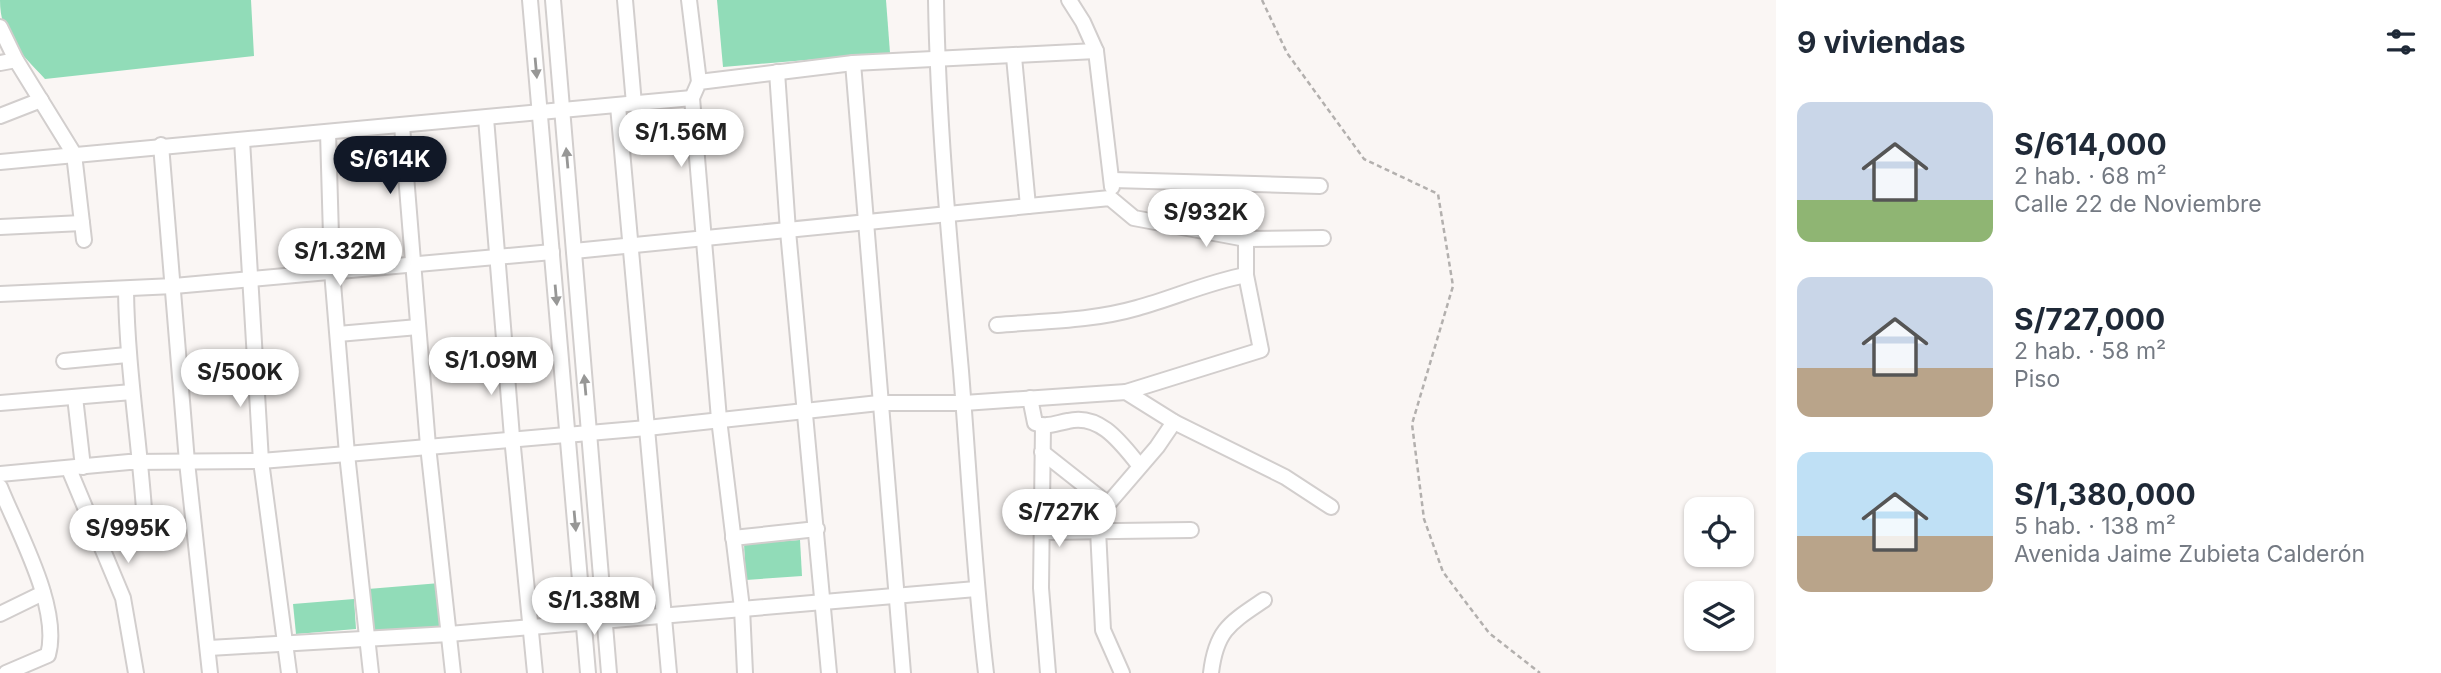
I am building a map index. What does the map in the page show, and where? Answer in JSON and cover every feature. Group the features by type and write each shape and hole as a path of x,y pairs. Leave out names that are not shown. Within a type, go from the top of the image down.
{"street":[{"path":"530,0 588,673"},
{"path":"553,0 609,673"},
{"path":"625,0 634,104"},
{"path":"689,0 699,82 692,98 719,419 742,608 746,673"},
{"path":"936,0 937,58 948,215 976,589 986,673"},
{"path":"1069,0 1096,51 1113,180 1110,198"},
{"path":"0,27 16,60 74,154 84,240"},
{"path":"699,82 853,63 1096,51"},
{"path":"1014,57 1028,206"},
{"path":"0,63 16,60"},
{"path":"853,63 903,673"},
{"path":"778,72 788,231 824,601 828,673"},
{"path":"0,162 160,145 402,126 692,98"},
{"path":"0,116 41,100"},
{"path":"618,106 669,673"},
{"path":"486,118 512,437 535,673"},
{"path":"402,126 428,446 453,673"},
{"path":"328,132 332,271 347,454 371,673"},
{"path":"242,140 261,461 289,673"},
{"path":"160,145 187,462 210,673"},
{"path":"1113,180 1320,186"},
{"path":"574,251 1110,198 1134,218 1245,239 1323,238"},
{"path":"0,227 82,223"},
{"path":"0,474 142,463 261,461 512,437 647,428 879,403 964,402 1126,393 1261,350 1246,275 1245,239"},
{"path":"0,294 126,290 552,252"},
{"path":"997,325 1100,317 1139,308 1216,280 1246,275"},
{"path":"126,290 127,355 142,463 146,540"},
{"path":"338,334 418,327"},
{"path":"64,360 127,355"},
{"path":"0,403 132,393"},
{"path":"1126,393 1174,422 1285,477 1331,507"},
{"path":"75,397 76,468 122,597 136,673"},
{"path":"1030,398 1031,416 1035,423 1043,426 1075,419 1096,423 1114,435 1139,465"},
{"path":"1122,673 1102,630 1098,530 1108,504 1157,447 1174,422"},
{"path":"1043,426 1042,622 1048,673"},
{"path":"1041,452 1108,504"},
{"path":"0,487 43,593 53,638 48,655 6,673"},
{"path":"733,537 817,528"},
{"path":"1042,532 1191,530"},
{"path":"209,648 449,634 976,589"},
{"path":"0,614 43,593"},
{"path":"1211,673 1213,649 1223,631 1264,600"}],"path":[{"path":"1262,0 1287,53 1364,159 1438,194 1453,286 1412,424 1424,519 1443,572 1473,612 1489,633 1540,673"}],"green space":[{"path":"0,0 251,0 254,56 45,79 8,35"},
{"path":"717,0 886,0 890,53 723,67"},
{"path":"800,540 802,576 746,580 744,544"},
{"path":"440,583 443,627 371,632 368,589"},
{"path":"354,599 356,629 296,634 293,604"}]}
